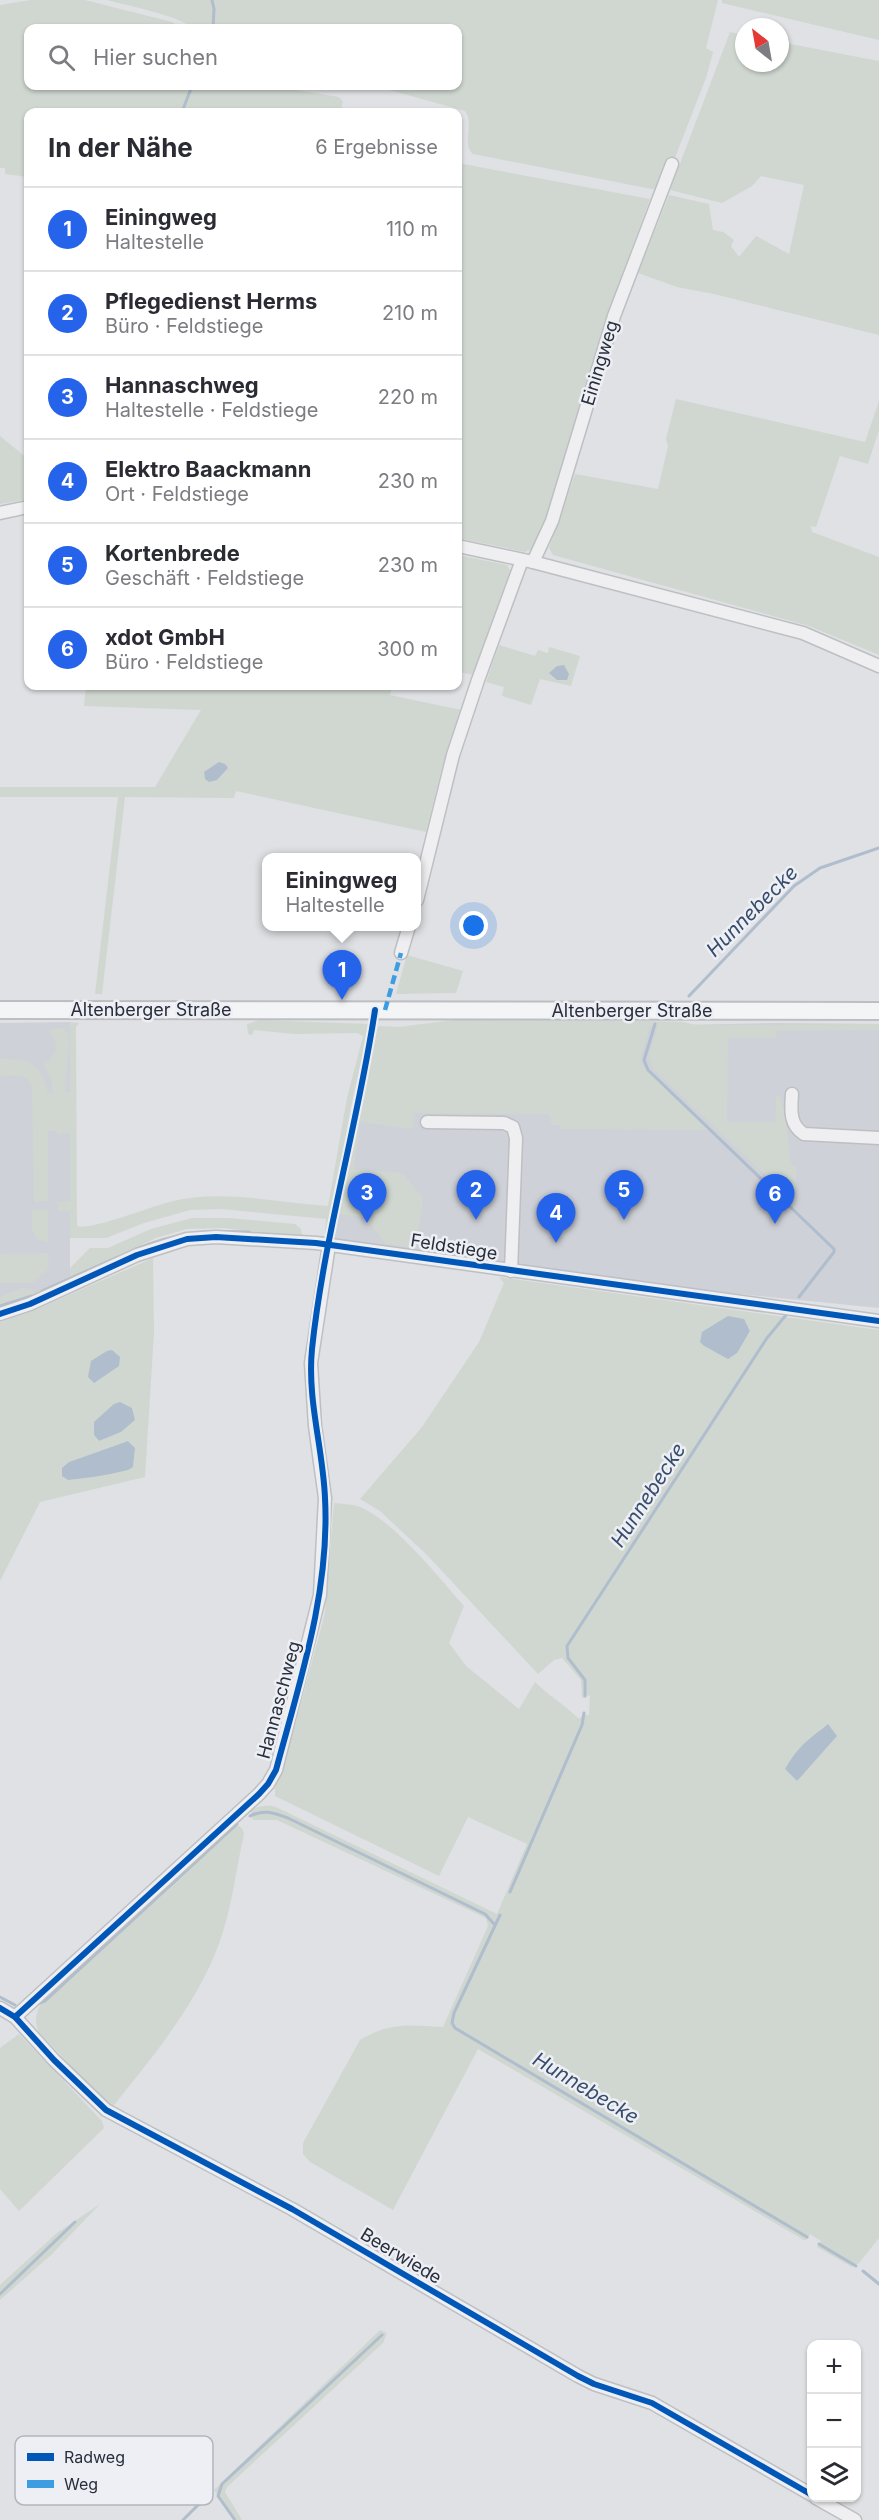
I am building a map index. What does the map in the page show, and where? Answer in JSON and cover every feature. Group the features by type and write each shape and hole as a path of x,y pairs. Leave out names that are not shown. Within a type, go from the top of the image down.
{"main road":[{"name":"Altenberger Straße","path":"0,1010 879,1011"}],"street":[{"name":"Einingweg","path":"421,884 453,755 527,561 552,521 614,315 672,164"},
{"path":"0,513 24,508"},
{"path":"462,547 527,561 803,633 879,666"},
{"path":"401,953 408,931"},
{"path":"792,1094 791,1114 794,1123 804,1134 879,1138"},
{"name":"Feldstiege","path":"427,1122 504,1123 513,1127 516,1138 510,1271"},
{"name":"Feldstiege","path":"0,1314 30,1304 137,1255 187,1239 216,1237 329,1245 879,1321"},
{"name":"Hannaschweg","path":"15,2017 259,1794 276,1770 320,1596 325,1498 315,1426 311,1363 329,1245"},
{"name":"Beerwiede","path":"0,2008 15,2017 54,2060 106,2110 292,2209 578,2376 594,2384 652,2403 807,2492"},
{"path":"823,2502 855,2520"}],"shaded area":[{"path":"31,0 85,0 175,24 24,24 24,90 296,90 339,97 343,102 341,108 24,108 24,176 5,174 5,168 0,168 0,5"},
{"path":"107,0 718,0 706,48 713,52 706,78 662,191 473,154 468,145 468,116 462,108 454,108 389,90 462,90 462,24 186,24 165,15"},
{"path":"722,0 879,0 879,40 789,18 722,3"},
{"path":"730,32 735,33 735,72 789,72 789,44 879,61 879,335 677,287 638,273 669,195 709,204 713,230 723,232 734,240 731,246 739,257 756,236 789,254 804,185 761,176 752,186 722,203 670,190"},
{"path":"462,164 650,199 604,323 542,530 533,548 525,552 462,539"},
{"path":"676,399 865,442 879,401 879,430 868,464 840,456 816,527 811,526 812,532 879,557 879,655 809,626 553,555 549,548 575,474 658,489 668,446 666,439"},
{"path":"0,436 24,456 24,500 0,504"},
{"path":"462,556 507,565 510,571 474,675 462,673"},
{"path":"499,645 535,656 538,650 548,653 549,647 580,656 571,686 540,679 531,705 502,696 504,687 486,682"},
{"path":"86,690 391,690 390,695 461,710 441,771 426,832 236,791 234,798 125,797 102,994 95,994 118,797 0,797 0,787 155,787 201,710 84,706"},
{"path":"407,955 463,971 456,993 396,994"},
{"path":"260,1020 370,1024 351,1106 329,1234 325,1233 326,1219 221,1209 190,1210 144,1223 106,1238 70,1238 70,1211 58,1211 58,1202 70,1201 70,1133 57,1134 57,1131 48,1131 48,1201 34,1202 32,1088 24,1077 0,1076 0,1059 26,1061 32,1064 41,1074 48,1093 53,1093 51,1079 44,1065 56,1050 55,1042 49,1031 55,1028 64,1029 68,1033 69,1041 65,1092 70,1092 70,1022 79,1023 76,1027 77,1226 95,1225 173,1201 212,1196 328,1206 347,1098 363,1036 357,1033 294,1034 254,1030 252,1035 248,1034 247,1024"},
{"path":"454,1020 647,1021 697,1025 879,1024 879,1030 777,1031 776,1038 728,1038 727,1122 775,1122 776,1097 780,1095 786,1121 791,1166 797,1165 794,1202 653,1069 649,1056 658,1026 650,1026 641,1057 643,1067 710,1130 561,1129 560,1125 551,1125 550,1114 414,1113 413,1129 360,1122 354,1169 402,1173 423,1198 416,1248 386,1244 364,1217 336,1214 372,1037 379,1026 399,1027"},
{"path":"70,1022 70,1278 30,1296 0,1306 0,1023"},
{"path":"776,1023 879,1024 879,1308 393,1259 329,1248 358,1101 630,1026"},
{"path":"32,1210 48,1210 48,1242 37,1240 32,1229"},
{"path":"192,1218 228,1218 295,1224 301,1229 302,1236 255,1235 249,1231 223,1228 187,1229 156,1238 70,1278 70,1268 90,1248 108,1248 151,1229"},
{"path":"48,1253 49,1269 32,1283 0,1283 0,1254"},
{"path":"153,1258 154,1332 145,1477 40,1502 0,1581 0,1322 37,1309","holes":["120,1402 132,1408 135,1420 121,1432 99,1441 94,1435","128,1441 135,1448 133,1466 128,1470 68,1480 62,1475 62,1468 69,1462"]},
{"path":"499,1277 879,1330 879,2238 859,2263 852,2267 817,2247 821,2241 810,2234 808,2239 804,2240 478,2049 393,2210 310,2162 303,2154 303,2143 360,2040 390,2027 410,2025 443,2027 488,1926 486,1918 277,1820 254,1820 251,1811 263,1806 276,1807 497,1914 527,1844 468,1817 439,1876 275,1796 275,1788 286,1758 325,1613 334,1503 357,1506 384,1522 414,1550 464,1606 449,1643 466,1666 519,1709 535,1682 579,1719 583,1715 589,1715 590,1695 582,1698 581,1680 562,1658 554,1660 538,1674 427,1555 380,1511 360,1499 422,1427 479,1342 504,1283","holes":["749,1327 750,1333 725,1357 704,1346","828,1725 802,1774 797,1781 785,1769 822,1728"]},
{"path":"23,1288 32,1289 35,1294 0,1306 0,1297"},
{"path":"233,1823 242,1828 244,1834 228,1915 220,1941 186,2009 111,2109 39,2032 36,2017 39,2008 46,1994"},
{"path":"19,2034 102,2121 104,2128 19,2211 0,2189 0,2048"},
{"path":"100,2204 52,2254 0,2300 0,2285 57,2233"},
{"path":"380,2330 387,2333 383,2343 227,2487 225,2492 242,2520 237,2520 214,2490"}],"water":[{"path":"564,665 569,674 567,680 557,680 549,673 557,666"},
{"path":"219,762 228,768 217,780 209,782 205,779 204,772"},
{"path":"728,1316 744,1319 750,1331 737,1353 728,1359 700,1342 702,1332"},
{"path":"112,1350 120,1357 119,1366 94,1383 88,1377 91,1361"},
{"path":"120,1402 132,1408 135,1420 121,1432 99,1441 94,1435 94,1422 114,1404"},
{"path":"128,1441 135,1448 133,1467 128,1470 68,1480 62,1476 62,1468 69,1462"},
{"path":"828,1724 837,1736 797,1781 785,1769 799,1748"}],"waterway":[{"path":"212,0 213,24"},
{"path":"184,108 190,90"},
{"name":"Hunnebecke","path":"689,996 794,886 820,868 879,848"},
{"name":"Hunnebecke","path":"655,1024 644,1060 648,1070 834,1249 799,1297"},
{"path":"136,1249 191,1233 249,1232"},
{"path":"42,1291 118,1257"},
{"path":"0,1306 32,1296"},
{"name":"Hunnebecke","path":"585,1696 585,1680 568,1658 567,1646 767,1338 786,1315"},
{"name":"Hunnebecke","path":"510,1892 582,1725 584,1713"},
{"path":"250,1816 265,1812 288,1818 485,1914 494,1924"},
{"path":"34,2005 45,2001 237,1824"},
{"name":"Hunnebecke","path":"500,1915 454,2013 452,2023 455,2028 807,2237"},
{"path":"0,1997 15,2005"},
{"path":"0,2294 75,2222"},
{"name":"Hunnebecke","path":"819,2244 856,2266"},
{"name":"Hunnebecke","path":"863,2271 879,2284"},
{"path":"235,2520 218,2496 222,2484 382,2335"},
{"path":"183,2520 198,2505"}],"marked path":[{"path":"385,1010 401,953"}],"cycle path":[{"path":"15,2017 259,1794 276,1770 311,1636 323,1567 325,1498 313,1405 312,1349 317,1306 375,1010"},
{"path":"0,1314 30,1304 137,1255 187,1239 216,1237 316,1243 879,1321"},
{"path":"0,2008 15,2017 54,2060 106,2110 292,2209 578,2376 594,2384 652,2403 807,2492"}],"place":[{"name":"Einingweg","path":"342,1000"},
{"name":"Pflegedienst Herms","path":"476,1220"},
{"name":"Kortenbrede","path":"624,1220"},
{"name":"Hannaschweg","path":"367,1223"},
{"name":"xdot GmbH","path":"775,1224"},
{"name":"Elektro Baackmann","path":"556,1243"}]}
